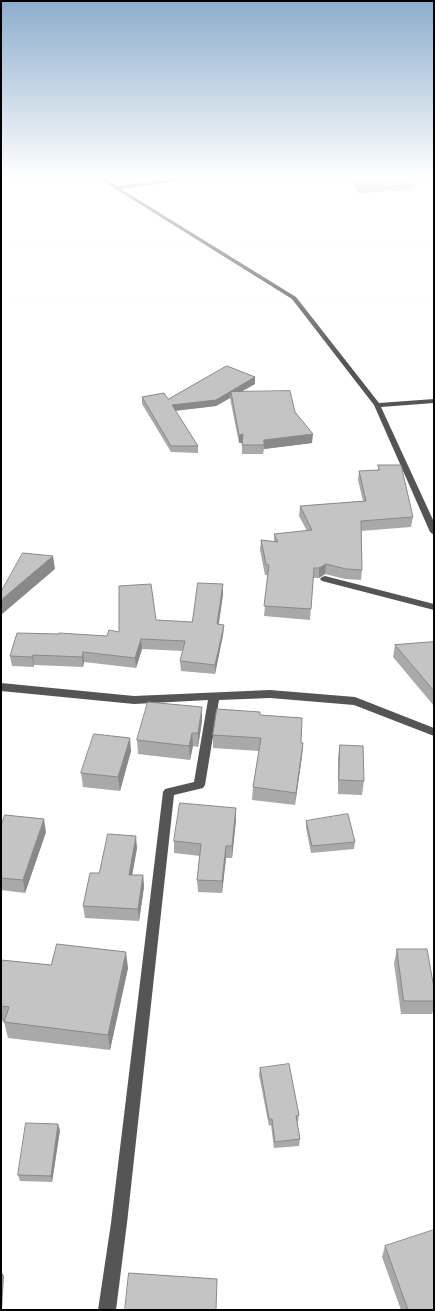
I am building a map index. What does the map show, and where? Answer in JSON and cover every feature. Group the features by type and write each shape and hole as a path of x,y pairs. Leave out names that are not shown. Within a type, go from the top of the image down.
{"street":[{"path":"199,239 294,298 377,405 434,532"},
{"path":"377,405 434,401"},
{"path":"324,579 434,607"},
{"path":"1,687 134,700 270,694 355,701 434,732"},
{"path":"107,1310 119,1223 169,792 199,785 214,696"}],"building":[{"path":"227,366 255,377 216,400 172,405 198,446 171,446 142,397 164,393 168,399"},
{"path":"290,391 295,412 313,434 264,440 264,445 242,445 243,434 239,435 231,392"},
{"path":"378,465 401,465 413,517 361,521 362,570 346,569 326,564 319,568 314,568 311,609 264,606 269,565 266,564 261,540 278,542 274,534 312,530 300,506 366,501 359,471 379,470"},
{"path":"23,553 53,556 1,600 1,592"},
{"path":"198,583 223,584 217,624 224,625 215,665 180,661 185,641 141,639 135,658 83,652 82,657 10,656 17,633 107,636 109,630 119,632 119,586 151,584 156,620 192,622"},
{"path":"434,642 434,691 395,645"},
{"path":"148,702 202,707 198,733 192,733 189,746 137,740"},
{"path":"217,709 260,712 260,715 302,718 301,743 303,743 296,793 253,787 261,738 213,735"},
{"path":"94,734 130,738 118,777 81,773"},
{"path":"340,745 363,746 364,781 339,780"},
{"path":"180,803 236,808 232,846 226,846 222,881 197,880 201,844 174,841"},
{"path":"348,814 355,842 312,846 306,821"},
{"path":"5,815 44,819 23,880 1,878 1,826"},
{"path":"108,834 136,836 129,875 143,875 138,909 83,906 90,873 99,873"},
{"path":"57,944 126,952 108,1035 4,1022 9,1007 1,1006 1,960 51,965"},
{"path":"397,949 427,949 434,988 434,1001 404,1001"},
{"path":"289,1064 299,1115 296,1116 300,1139 275,1142 272,1119 269,1119 260,1068"},
{"path":"26,1123 58,1124 51,1176 18,1175"},
{"path":"434,1230 434,1310 408,1310 385,1246"},
{"path":"129,1273 217,1279 216,1310 125,1310"}]}
